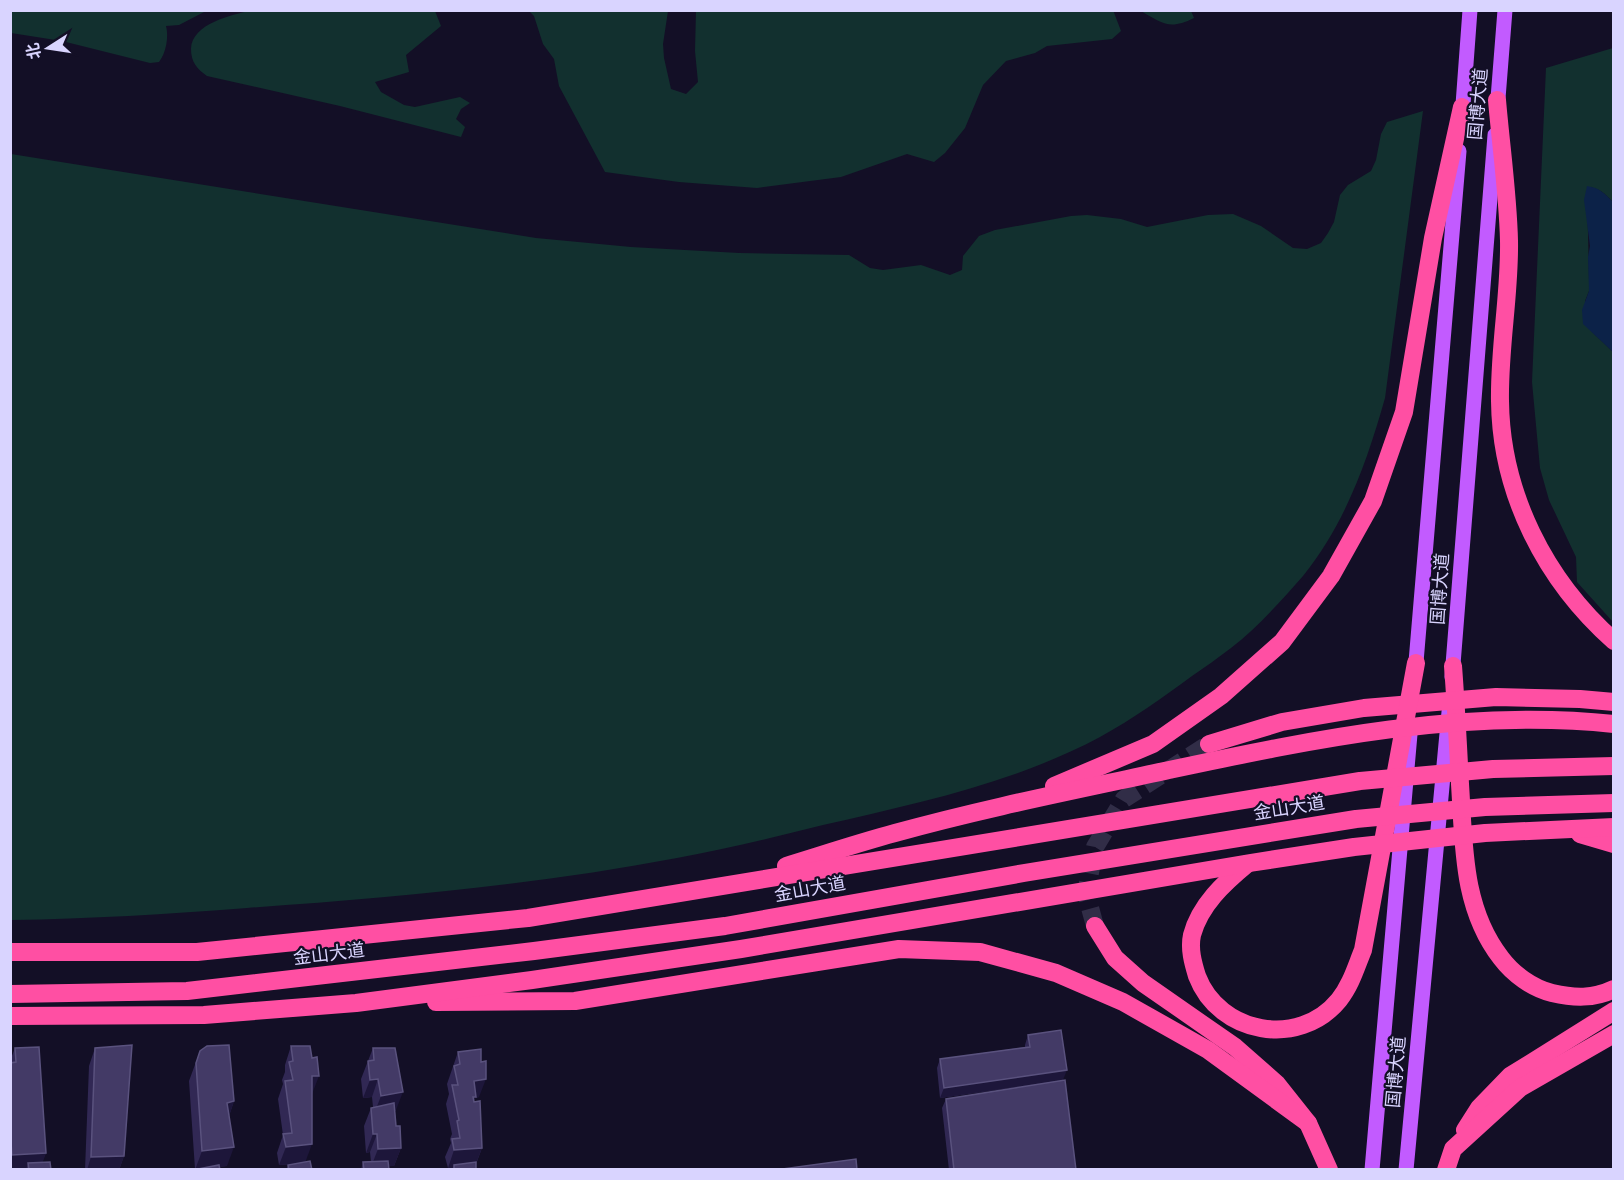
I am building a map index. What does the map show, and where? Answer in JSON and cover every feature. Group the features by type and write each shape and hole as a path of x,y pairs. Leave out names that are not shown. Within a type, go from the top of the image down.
{"highway":[{"path":"1497,100 1509,242 1500,402 1505,450 1517,499 1535,541 1556,578 1582,609 1614,641"},
{"path":"1013,803 1153,744 1221,696 1282,642 1331,576 1374,501 1404,412 1433,238 1462,107"},
{"path":"1250,863 1223,884 1203,909 1192,936 1192,960 1201,985 1223,1012 1252,1027 1281,1031 1315,1020 1338,1001 1351,981 1363,950 1416,663"},
{"path":"1453,666 1465,862 1472,904 1488,941 1510,970 1540,990 1575,998 1602,994 1614,989"},
{"path":"1209,744 1282,722 1364,708 1497,697 1614,702"},
{"path":"718,886 895,833 1013,803 1286,745 1363,732 1494,719 1579,720 1614,724"},
{"name":"金山大道","path":"10,952 197,952 528,918 1360,781 1493,769 1614,766"},
{"name":"金山大道","path":"10,994 187,992 534,951 725,926 1024,873 1356,819 1485,807 1614,803"},
{"path":"10,1016 204,1015 356,1003 741,949 1354,847 1485,833 1614,827"},
{"path":"1563,829 1614,844"},
{"path":"1095,926 1115,958 1143,983 1235,1047 1276,1084 1308,1124 1329,1170"},
{"path":"356,1003 575,1001 899,949 980,952 1056,973 1123,1002 1208,1050 1308,1124"},
{"path":"1446,1170 1453,1149 1479,1108 1509,1076 1614,1011"},
{"path":"1453,1149 1520,1088 1614,1034"}],"main road":[{"name":"国博大道","path":"1372,1170 1470,10"},
{"name":"国博大道","path":"1406,1170 1453,666 1505,10"}],"green space":[{"path":"253,10 435,11 441,26 406,55 409,72 375,82 381,92 404,105 415,107 460,97 470,103 461,109 456,119 465,127 461,137 340,106 207,76 193,61 191,49 193,40 198,33 214,22"},
{"path":"1113,10 1121,31 1112,39 1047,46 1035,53 1006,61 983,85 965,128 945,153 934,162 907,154 841,177 757,188 679,182 605,172 559,86 554,59 543,44 534,16 529,11 668,11 663,44 664,58 671,89 686,94 698,82 695,51 696,11"},
{"path":"10,11 206,11 179,25 166,26 165,50 159,62 150,63 62,41 11,33"},
{"path":"1141,11 1191,11 1194,18 1179,24 1167,24"},
{"path":"1613,48 1613,202 1595,188 1587,187 1589,291 1585,301 1592,332 1613,352 1613,622 1577,582 1576,557 1549,500 1540,468 1532,382 1546,68"},
{"path":"1423,111 1385,398 1362,469 1343,514 1303,576 1250,632 1226,652 1136,716 1100,737 1034,767 965,790 750,843 624,867 517,883 355,900 158,914 11,920 11,154 536,238 631,247 739,253 849,255 870,268 883,270 921,265 950,275 962,270 963,256 979,236 995,230 1071,216 1087,215 1121,219 1147,227 1208,215 1233,214 1261,226 1293,248 1307,249 1321,243 1328,233 1334,222 1340,195 1348,185 1371,171 1376,160 1381,134 1387,122"}],"water":[{"path":"1587,186 1599,190 1613,202 1613,352 1583,324 1582,310 1589,291 1590,246 1584,200"}],"building":[{"path":"1061,1030 1067,1070 944,1088 940,1059 1030,1047 1028,1035"},
{"path":"132,1045 124,1156 91,1157 95,1048"},
{"path":"229,1045 234,1101 227,1103 234,1147 202,1151 196,1063 200,1051 207,1046"},
{"path":"291,1046 310,1046 312,1058 317,1057 319,1076 312,1076 312,1144 286,1147 283,1134 292,1133 285,1081 293,1080 289,1062 293,1061"},
{"path":"39,1047 46,1153 12,1155 10,1063 16,1062 15,1048"},
{"path":"373,1048 395,1048 403,1092 381,1096 378,1079 370,1080 368,1061 374,1060"},
{"path":"481,1049 481,1062 486,1061 486,1079 474,1081 476,1097 473,1097 474,1102 480,1101 482,1148 454,1150 452,1139 460,1138 452,1085 458,1085 454,1066 460,1064 458,1052"},
{"path":"1065,1080 1076,1170 954,1170 946,1099"},
{"path":"394,1103 396,1126 400,1126 401,1148 378,1149 377,1134 373,1134 371,1108"},
{"path":"856,1159 857,1170 775,1170"},
{"path":"310,1161 312,1170 289,1170 288,1165"},
{"path":"388,1161 389,1170 364,1170 363,1162"},
{"path":"50,1162 51,1170 29,1170 28,1163"},
{"path":"476,1162 476,1170 454,1170 454,1165"},
{"path":"219,1165 220,1170 193,1170"}],"tunnel":[{"path":"1095,926 1086,893 1095,847 1124,799 1209,744"}]}
